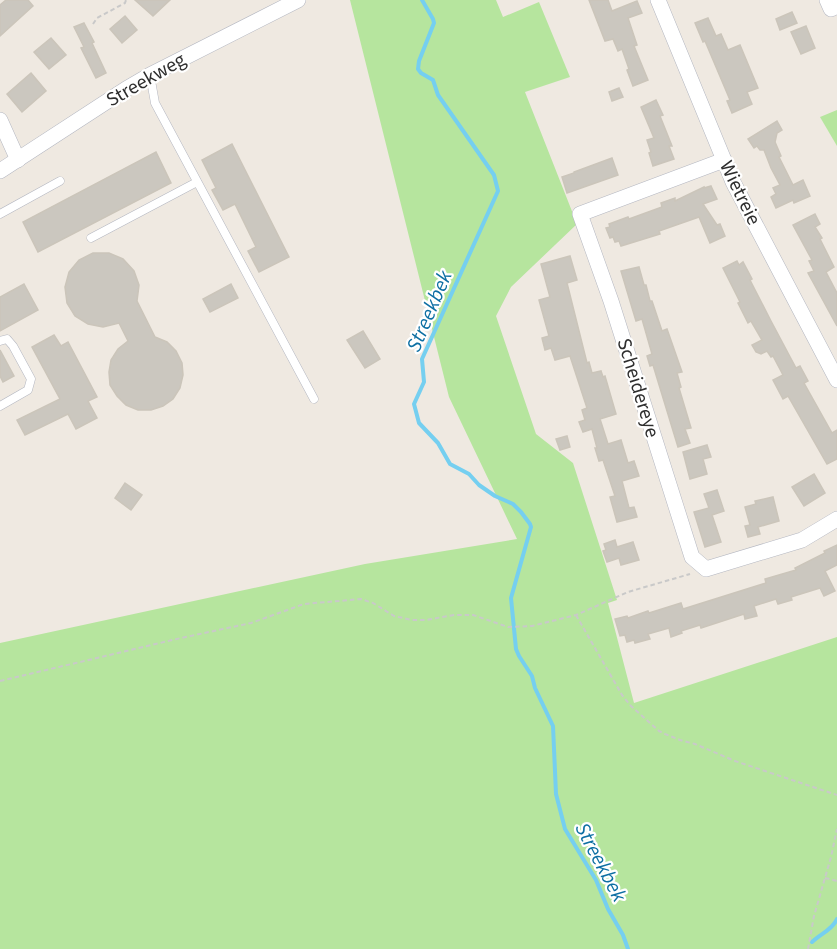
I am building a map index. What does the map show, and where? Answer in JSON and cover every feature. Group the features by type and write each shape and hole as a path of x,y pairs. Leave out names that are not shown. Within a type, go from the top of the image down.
{"street":[{"name":"Streekweg","path":"0,171 150,75 298,0"},
{"name":"Wietreie","path":"658,0 733,182 837,380"},
{"path":"827,0 831,9 837,6"},
{"path":"0,120 18,160"},
{"name":"Scheidereye","path":"706,569 692,557 611,301 580,214 724,160"},
{"path":"706,569 802,540 837,519"}],"lane":[{"path":"150,75 155,103 314,399"},
{"path":"0,214 60,181"},
{"path":"91,238 197,182"},
{"path":"0,341 6,339 13,346 31,379 28,390 0,406"}],"path":[{"path":"93,24 97,18 125,3 126,0"},
{"path":"0,681 251,623 304,604 361,599 402,619 426,620 468,614 508,627 532,626 576,615 628,592 706,569"},
{"path":"576,615 622,695 659,731 735,761 837,795"},
{"path":"808,949 813,916 837,829"},
{"path":"824,878 837,881"}],"green space":[{"path":"350,0 496,0 503,17 539,2 570,77 525,92 577,224 511,287 496,316 536,434 573,463 617,600 608,603 634,703 837,637 837,949 0,949 0,643 365,564 517,539 449,397"},
{"path":"837,110 837,146 820,117"}],"building":[{"path":"6,0 28,0 33,6 0,36 0,5"},
{"path":"135,0 170,0 153,16"},
{"path":"589,0 608,0 612,11 637,1 642,13 628,18 637,45 634,46 648,80 633,86 622,49 618,51 613,39 605,41"},
{"path":"792,12 797,23 780,30 776,19"},
{"path":"125,16 137,30 122,43 110,29"},
{"path":"708,18 716,36 721,34 728,50 740,45 758,88 747,92 752,104 732,113 727,101 730,100 695,23"},
{"path":"84,23 106,73 96,78 81,48 84,47 74,27"},
{"path":"806,26 815,48 801,54 791,32"},
{"path":"51,38 66,55 49,69 34,52"},
{"path":"31,73 46,91 22,112 7,94"},
{"path":"619,88 623,97 612,101 609,92"},
{"path":"656,100 663,115 660,116 672,146 669,146 674,159 653,166 647,140 654,138 641,107"},
{"path":"777,121 782,130 777,133 775,142 781,156 779,157 793,185 803,180 810,196 794,203 793,200 776,208 771,197 776,194 773,188 780,185 764,150 760,150 757,146 754,148 748,139"},
{"path":"232,144 289,257 259,272 248,251 256,247 235,204 223,210 212,190 216,188 202,160"},
{"path":"156,152 171,183 38,252 23,222"},
{"path":"612,158 618,175 567,193 562,177"},
{"path":"711,186 717,199 703,204 717,225 720,224 725,236 710,243 699,217 659,231 660,234 621,246 619,241 615,242 613,237 610,238 606,228 610,227 609,224 662,207 661,203 675,198 675,201"},
{"path":"815,214 820,224 815,227 834,267 826,272 837,293 837,326 808,273 814,271 809,261 812,260 793,225"},
{"path":"93,253 109,253 123,259 134,271 139,285 137,301 155,337 167,342 176,351 182,363 183,375 180,388 173,399 163,406 151,410 138,410 126,405 117,396 110,385 111,360 118,349 128,341 119,323 103,327 88,324 75,316 67,303 65,287 69,272 79,260"},
{"path":"570,256 577,280 567,283 587,363 589,362 592,373 601,371 603,377 605,376 616,414 600,419 608,444 621,440 628,463 634,461 639,476 622,481 629,508 634,507 637,517 617,522 610,497 615,496 603,460 599,461 592,429 583,432 579,422 585,420 582,410 587,408 570,356 555,360 551,348 545,350 542,338 549,336 539,300 550,297 541,264"},
{"path":"737,261 739,265 743,262 796,368 800,366 808,381 804,383 832,433 837,430 837,459 827,464 788,396 783,399 773,380 783,375 773,356 771,357 767,351 761,354 756,352 752,345 762,340 751,321 748,323 723,268"},
{"path":"639,267 662,331 667,329 682,372 677,373 681,387 679,388 691,428 685,429 690,443 678,447 653,365 650,366 647,356 652,354 642,319 636,321 621,271"},
{"path":"24,284 38,310 0,331 0,297"},
{"path":"231,284 238,298 210,312 203,299"},
{"path":"363,331 380,359 365,368 347,340"},
{"path":"54,335 61,346 68,342 97,397 88,401 97,418 76,429 68,414 25,435 17,420 60,399 32,347"},
{"path":"0,350 14,376 3,382 0,376"},
{"path":"567,436 570,447 560,450 556,439"},
{"path":"707,445 711,457 703,459 707,474 690,479 683,452"},
{"path":"814,474 825,493 804,506 792,487"},
{"path":"125,483 142,495 131,510 115,498"},
{"path":"717,490 724,511 712,515 721,542 705,547 694,512 709,508 704,494"},
{"path":"773,497 779,521 758,527 760,534 748,537 745,526 750,525 745,507 756,504 755,501"},
{"path":"615,540 617,547 633,542 639,560 621,565 619,558 607,562 603,551 606,550 604,544"},
{"path":"837,545 837,565 825,571 835,591 824,596 820,588 791,597 792,600 778,604 776,599 754,606 757,616 745,619 744,614 701,628 700,625 671,637 669,628 648,634 650,639 635,643 634,640 627,642 625,635 620,636 615,619 627,616 628,618 648,611 649,613 681,603 683,609 766,583 765,579 796,570 795,568"}],"waterway":[{"name":"Streekbek","path":"422,0 434,23 418,69 433,80 438,95 494,175 498,191 422,359 424,382 414,404 419,423 438,443 450,464 469,474 479,485 495,496 513,504 530,524 511,598 516,649 532,676 535,688 553,726 556,794 565,829 596,880 628,949"},
{"path":"812,942 829,929 837,919"}]}
